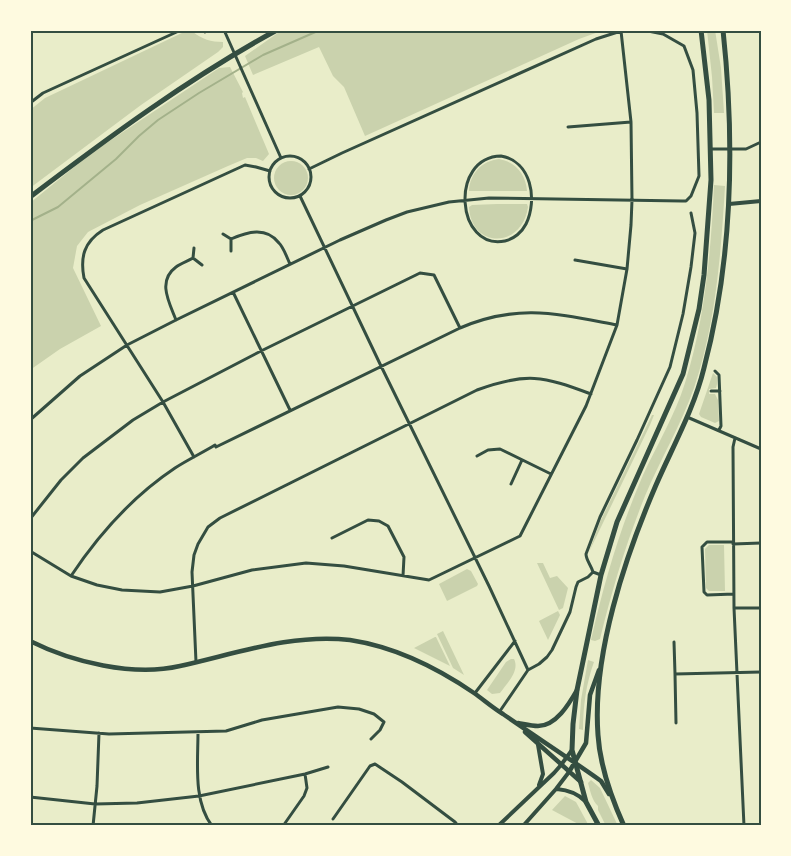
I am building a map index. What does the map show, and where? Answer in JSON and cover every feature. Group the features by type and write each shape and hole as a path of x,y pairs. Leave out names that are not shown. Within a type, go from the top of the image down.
{"main road":[{"path":"30,197 124,126 214,67 277,30"},
{"path":"599,826 586,802 572,750 577,690 601,574 617,522 683,374 699,309 710,208 711,150 710,100 702,30"},
{"path":"569,772 586,743 590,695 601,665 620,582 642,517 700,384 712,335 725,259 729,204 730,149 723,30"},
{"path":"30,641 76,660 117,668 157,669 179,667 293,641 348,640 382,647 410,656 435,668 474,693 601,781 611,796"},
{"path":"601,665 598,701 598,735 601,757 611,796 624,826"},
{"path":"515,723 541,726 549,723 568,706 577,690"},
{"path":"515,723 581,782"}],"street":[{"path":"30,103 43,93 181,30"},
{"path":"224,30 281,158"},
{"path":"30,420 80,376 127,345 290,264 397,216 429,206 466,199 531,197 686,201 691,196 699,176 693,70 684,46 663,34 642,30 621,31 597,39 309,169"},
{"path":"30,551 71,576 97,585 122,590 160,592 193,586 252,570 306,563 344,566 429,580 520,536 591,394 617,325 627,269 632,200 631,122 621,31"},
{"path":"568,127 631,122"},
{"path":"711,150 750,148 761,142"},
{"path":"288,156 301,159 309,169 311,182 305,193 300,196 286,198 279,195 270,184 270,171 281,158 288,156"},
{"path":"494,157 514,161 524,169 530,181 530,214 523,229 510,239 496,242 480,237 467,216 466,199 467,185 476,166 494,157"},
{"path":"194,457 164,402 84,278 81,265 85,248 96,234 103,230 245,165 270,171"},
{"path":"300,196 528,670"},
{"path":"729,204 761,201"},
{"path":"593,572 586,558 587,548 666,377 676,346 695,233 691,213"},
{"path":"231,239 246,232 264,233 280,243 290,264"},
{"path":"223,234 231,239"},
{"path":"231,239 231,251"},
{"path":"193,258 194,248"},
{"path":"176,320 165,285 168,276 176,267 193,258"},
{"path":"193,258 202,265"},
{"path":"575,260 627,269"},
{"path":"30,519 61,480 83,458 133,420 261,351 420,273 434,275 460,328"},
{"path":"233,292 290,410"},
{"path":"71,576 102,534 140,495 175,468 215,445 216,447 460,328 477,321 512,313 563,315 617,325"},
{"path":"715,371 719,375 721,426 719,430"},
{"path":"196,662 192,572 194,555 208,528 220,518 477,390 500,382 519,378 537,378 555,381 591,394"},
{"path":"711,391 720,391"},
{"path":"687,417 761,450"},
{"path":"735,438 733,447 734,608 744,826"},
{"path":"477,456 488,450 500,449 551,474"},
{"path":"511,484 522,460"},
{"path":"332,538 368,520 380,521 388,526 404,557 404,576"},
{"path":"734,594 707,595 704,592 702,547 707,542 761,543"},
{"path":"593,572 601,574"},
{"path":"500,712 528,670 539,664 552,650 570,612 578,582 588,578 593,572"},
{"path":"734,608 761,608"},
{"path":"474,693 515,642"},
{"path":"674,642 676,723"},
{"path":"675,674 761,672"},
{"path":"30,729 99,733 230,731 257,721 329,708 348,707 374,714 384,722 371,739"},
{"path":"198,732 199,796 205,815 212,826"},
{"path":"93,826 98,786 99,733"},
{"path":"538,745 543,774 539,786"},
{"path":"498,826 561,765 572,750"},
{"path":"333,819 369,766 375,764 458,826"},
{"path":"30,798 94,804 136,803 199,796 328,767"},
{"path":"523,826 569,772"},
{"path":"282,826 304,796 307,788 305,774"},
{"path":"556,789 572,792 586,802"}],"green space":[{"path":"282,30 604,30 579,39 365,136 344,87 333,76 319,47 253,75 245,56"},
{"path":"707,30 715,30 721,68 724,113 714,113"},
{"path":"184,32 193,32 207,40 223,42 223,47 30,188 30,110 45,98"},
{"path":"230,67 269,154 263,161 247,158 228,166 140,205 88,232 77,246 73,268 101,326 60,349 30,370 30,203 90,154 219,68"},
{"path":"499,159 519,170 525,180 527,191 469,191 474,173 487,162"},
{"path":"291,161 303,166 308,178 303,190 291,195 279,190 274,178 279,166"},
{"path":"714,185 725,186 719,262 708,338 689,402 638,514 609,603 600,639 591,640 607,577 627,515 643,475 676,407 692,359 706,285"},
{"path":"527,204 528,207 524,221 517,231 507,237 487,237 478,231 472,221 469,207"},
{"path":"713,373 717,377 717,384 716,388 709,389 709,394 715,394 718,400 719,421 715,423 699,414"},
{"path":"654,415 650,425 589,552 600,522"},
{"path":"709,545 724,545 725,591 709,591 706,588 705,549"},
{"path":"537,563 543,563 550,578 557,576 568,588 563,608 559,610"},
{"path":"467,569 471,571 477,586 447,601 439,584"},
{"path":"558,611 560,615 548,640 539,621"},
{"path":"443,631 464,675 453,668 437,634"},
{"path":"436,637 450,666 414,648"},
{"path":"514,659 515,663 512,677 500,693 492,694 487,690 506,662"},
{"path":"588,660 594,662 586,696 583,730 579,729 581,700"},
{"path":"591,780 600,788 618,826 606,826 588,783"},
{"path":"565,796 576,802 589,826 582,826 552,810"}],"waterway":[{"path":"30,221 58,207 116,159 158,120 263,55 320,30"}]}
